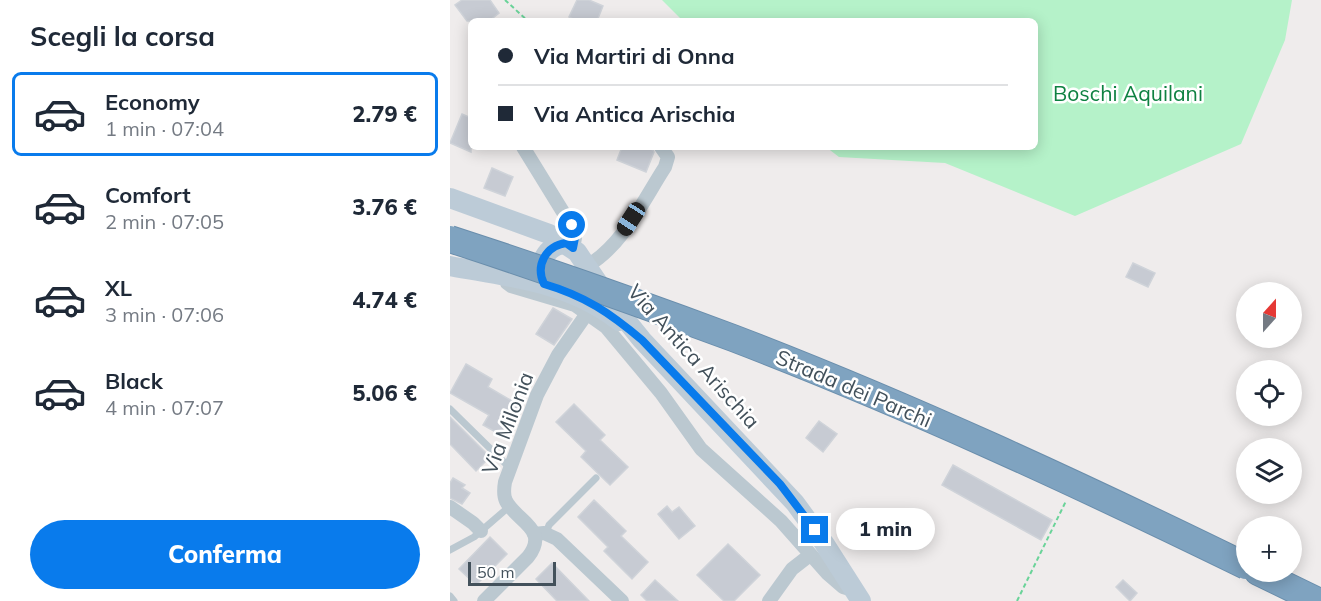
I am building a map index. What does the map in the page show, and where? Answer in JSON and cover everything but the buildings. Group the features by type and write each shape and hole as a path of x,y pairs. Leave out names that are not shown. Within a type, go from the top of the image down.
{"highway":[{"name":"Strada dei Parchi","path":"450,222 681,302 797,347 1039,451 1236,544"},
{"name":"Strada dei Parchi","path":"450,239 672,316 807,368 1081,486 1236,561"},
{"path":"1302,576 1321,585"},
{"path":"1279,582 1318,601"}],"main road":[{"name":"Via Antica Arischia","path":"450,198 549,234 569,246 642,340 788,493 858,595"},
{"path":"569,246 555,247 543,259 541,272 553,286 603,309 642,340"},
{"path":"450,266 567,289 578,285 586,274 586,266"}],"street":[{"path":"525,150 572,225 575,238 569,246"},
{"path":"586,266 601,257 615,244 665,167 668,157 663,150"},
{"path":"506,276 507,283 511,286 559,299 588,312 613,333 701,449 781,521 840,585 858,595"},
{"name":"Via Milonia","path":"588,312 548,372 537,395 510,468 504,490 505,499 530,527 540,534 557,539 622,601"},
{"path":"450,507 481,531"},
{"path":"484,601 530,555 540,534"},
{"path":"768,601 792,569 810,555"}],"lane":[{"path":"450,409 510,468"},
{"path":"540,534 596,478"},
{"path":"450,550 468,542 510,506"},
{"path":"450,596 454,601"}],"path":[{"path":"505,0 525,18"},
{"path":"1017,601 1070,493"}],"green space":[{"name":"Boschi Aquilani","path":"662,0 1292,0 1285,40 1241,144 1075,216 945,163 839,157 830,150 1038,150 1038,18 680,18"}],"route":[{"path":"572,225 575,232 573,248 566,243 560,244 550,250 543,259 541,272 544,284 561,288 594,303 642,340 780,484 815,530"}]}
